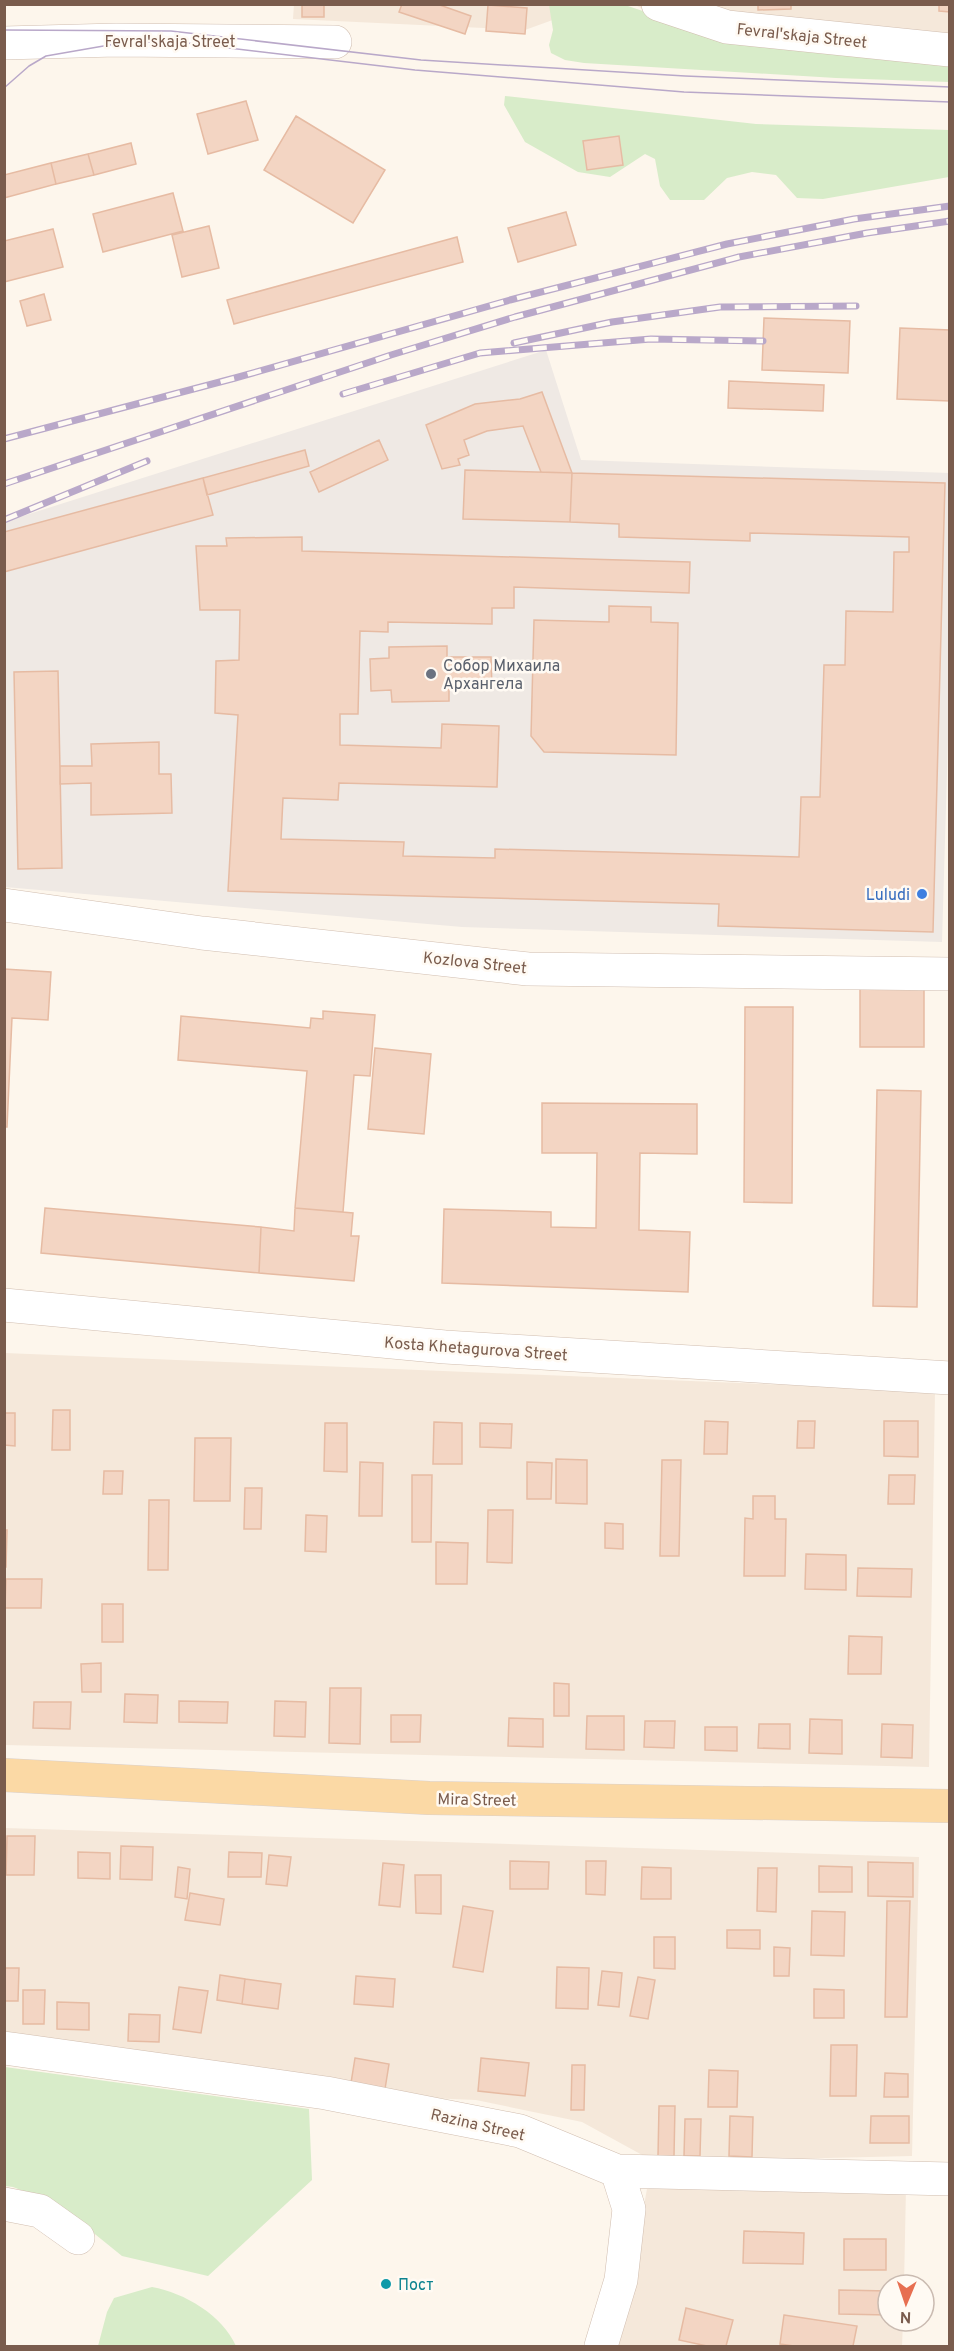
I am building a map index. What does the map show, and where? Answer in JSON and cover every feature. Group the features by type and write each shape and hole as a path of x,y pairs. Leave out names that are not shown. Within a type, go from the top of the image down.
{"main road":[{"name":"Mira Street","path":"4,1775 429,1798 950,1806"}],"street":[{"name":"Fevral'skaja Street","path":"658,4 727,27 950,50"},
{"name":"Fevral'skaja Street","path":"4,43 116,40 335,42"},
{"name":"Kozlova Street","path":"4,905 202,933 528,969 950,974"},
{"name":"Kosta Khetagurova Street","path":"4,1305 445,1347 950,1378"},
{"name":"Razina Street","path":"4,2048 326,2092 520,2131 617,2171 950,2179"},
{"path":"601,2346 621,2280 629,2209 617,2171"},
{"path":"4,2204 40,2211 78,2238"}],"shaded area":[{"path":"294,4 594,5 525,30 293,19"},
{"path":"635,5 949,5 949,56 670,22"},
{"path":"546,350 581,460 949,473 949,705 942,942 462,927 5,887 4,522"},
{"path":"5,1353 935,1391 929,1767 5,1745"},
{"path":"5,1828 919,1857 912,2156 655,2162 582,2122 476,2100 380,2096 5,2043"},
{"path":"906,2188 904,2273 876,2273 876,2333 903,2333 902,2346 615,2346 621,2331 647,2189"}],"green space":[{"path":"549,5 625,5 711,34 949,54 949,82 836,78 565,60 551,53 549,45 553,30"},
{"path":"505,96 756,124 949,130 949,177 823,199 797,198 776,175 752,172 727,178 704,200 670,200 660,186 655,159 645,154 610,177 578,172 525,142 504,105"},
{"path":"5,2067 309,2109 312,2180 208,2276 122,2256 59,2205 5,2186"},
{"path":"152,2287 177,2294 201,2307 222,2325 236,2346 98,2346 107,2312 114,2298"}],"building":[{"path":"302,4 324,4 324,17 302,17"},
{"path":"402,4 437,4 471,16 465,34 399,12"},
{"path":"758,4 791,4 791,9 758,10"},
{"path":"939,4 950,4 950,12 939,11"},
{"path":"488,5 527,8 525,34 486,31"},
{"path":"246,101 258,140 208,154 197,114"},
{"path":"296,116 385,170 353,223 264,170"},
{"path":"619,136 623,165 587,170 583,141"},
{"path":"131,143 136,164 94,175 88,154"},
{"path":"88,154 94,175 56,184 51,163"},
{"path":"51,163 56,184 4,198 4,175"},
{"path":"173,193 183,231 103,252 93,214"},
{"path":"566,212 576,245 518,262 508,228"},
{"path":"209,226 219,268 182,277 172,235"},
{"path":"53,229 63,267 4,282 4,241"},
{"path":"457,237 463,262 234,324 227,300"},
{"path":"44,294 51,320 27,326 20,301"},
{"path":"764,318 850,321 848,373 762,370"},
{"path":"900,328 950,330 950,401 897,399"},
{"path":"729,381 824,385 823,411 728,408"},
{"path":"542,392 572,473 541,472 523,426 487,431 464,440 469,455 458,459 460,465 442,469 426,425 475,404 520,399"},
{"path":"379,440 388,460 319,492 310,472"},
{"path":"305,450 309,466 207,495 203,478"},
{"path":"465,470 572,473 570,522 463,519"},
{"path":"572,473 945,483 933,932 718,926 719,904 228,891 238,715 215,713 216,661 239,660 240,610 200,610 196,546 227,546 226,538 302,537 302,551 690,562 689,593 514,587 514,608 492,608 492,624 388,622 388,632 360,631 358,714 340,714 340,745 441,748 442,724 499,726 497,787 339,783 338,800 283,798 281,839 404,842 403,856 495,858 495,849 799,857 801,797 820,797 824,665 845,665 846,611 893,612 894,552 909,552 909,537 750,533 750,541 619,537 619,524 570,522"},
{"path":"203,478 213,515 4,572 4,532"},
{"path":"609,606 651,607 651,622 678,623 676,755 544,752 531,736 534,620 609,622"},
{"name":"Собор Михаила Архангела","path":"447,646 447,657 491,657 492,688 449,689 449,701 392,702 391,690 371,691 370,659 389,658 389,647"},
{"path":"58,671 62,868 18,869 14,672"},
{"path":"159,742 159,774 171,774 172,813 91,815 91,783 60,784 60,766 92,766 91,744"},
{"path":"4,969 51,972 48,1020 12,1018 7,1127 4,1127"},
{"path":"860,986 924,986 924,1047 860,1047"},
{"path":"745,1007 793,1007 792,1203 744,1202"},
{"path":"323,1011 375,1015 370,1076 354,1075 343,1212 295,1208 307,1071 178,1060 181,1016 310,1028 311,1018 323,1019"},
{"path":"375,1048 431,1054 424,1134 368,1129"},
{"path":"877,1090 921,1091 917,1307 873,1306"},
{"path":"542,1103 697,1104 697,1154 640,1153 639,1230 690,1232 688,1292 442,1283 444,1209 551,1212 551,1227 596,1228 597,1153 542,1153"},
{"path":"45,1208 261,1227 259,1273 41,1253"},
{"path":"295,1208 353,1213 351,1236 359,1236 354,1281 259,1273 261,1227 294,1231"},
{"path":"53,1410 70,1410 70,1450 52,1450"},
{"path":"4,1413 15,1413 15,1446 4,1445"},
{"path":"705,1421 728,1422 727,1454 704,1454"},
{"path":"798,1421 815,1421 814,1448 797,1448"},
{"path":"884,1421 918,1421 918,1457 884,1456"},
{"path":"434,1422 462,1423 462,1464 433,1464"},
{"path":"325,1423 347,1423 347,1472 324,1471"},
{"path":"480,1423 512,1424 511,1448 480,1447"},
{"path":"195,1438 231,1438 230,1501 194,1501"},
{"path":"556,1459 587,1460 587,1504 556,1503"},
{"path":"662,1460 681,1460 679,1556 660,1556"},
{"path":"360,1462 383,1463 382,1516 359,1516"},
{"path":"527,1462 552,1463 551,1499 527,1499"},
{"path":"104,1471 123,1471 122,1494 103,1494"},
{"path":"412,1475 432,1475 431,1542 412,1542"},
{"path":"889,1475 915,1475 914,1504 888,1504"},
{"path":"245,1488 262,1488 261,1529 244,1529"},
{"path":"753,1496 775,1496 775,1519 786,1519 785,1576 744,1576 745,1518 753,1519"},
{"path":"149,1500 169,1500 168,1570 148,1570"},
{"path":"488,1510 513,1510 512,1563 487,1562"},
{"path":"306,1515 327,1516 326,1552 305,1551"},
{"path":"605,1523 623,1524 623,1549 605,1548"},
{"path":"4,1530 7,1530 6,1567 4,1567"},
{"path":"436,1542 468,1543 467,1584 436,1584"},
{"path":"806,1554 846,1555 846,1590 805,1589"},
{"path":"858,1568 912,1569 911,1597 857,1596"},
{"path":"6,1579 42,1579 41,1608 5,1608"},
{"path":"102,1604 123,1604 123,1642 102,1642"},
{"path":"849,1636 882,1637 881,1674 848,1674"},
{"path":"101,1663 101,1692 82,1692 81,1664"},
{"path":"554,1683 569,1684 569,1716 554,1716"},
{"path":"330,1688 361,1688 360,1744 329,1743"},
{"path":"125,1694 158,1695 157,1723 124,1722"},
{"path":"179,1701 228,1702 227,1723 179,1722"},
{"path":"275,1701 306,1702 305,1737 274,1736"},
{"path":"34,1702 71,1702 70,1729 33,1728"},
{"path":"391,1715 421,1715 420,1742 391,1742"},
{"path":"587,1716 624,1716 624,1750 586,1749"},
{"path":"509,1718 543,1719 543,1747 508,1746"},
{"path":"810,1719 842,1720 842,1754 809,1753"},
{"path":"645,1721 675,1721 674,1748 644,1747"},
{"path":"759,1724 790,1724 790,1749 758,1748"},
{"path":"882,1724 913,1725 912,1758 881,1757"},
{"path":"705,1727 737,1727 737,1751 705,1750"},
{"path":"7,1836 35,1836 34,1875 6,1875"},
{"path":"121,1846 153,1847 152,1880 120,1879"},
{"path":"78,1852 110,1853 110,1879 78,1878"},
{"path":"229,1852 262,1853 261,1877 228,1877"},
{"path":"269,1855 291,1857 287,1886 266,1884"},
{"path":"510,1861 549,1862 548,1889 510,1889"},
{"path":"586,1861 606,1861 605,1895 586,1894"},
{"path":"868,1862 913,1863 913,1897 868,1896"},
{"path":"383,1863 404,1865 400,1907 379,1905"},
{"path":"819,1866 852,1867 852,1892 819,1892"},
{"path":"178,1867 190,1869 187,1899 175,1897"},
{"path":"642,1867 671,1868 671,1899 641,1899"},
{"path":"758,1868 777,1868 776,1912 757,1911"},
{"path":"415,1875 441,1875 441,1914 416,1913"},
{"path":"190,1893 224,1899 220,1925 185,1920"},
{"path":"887,1901 910,1901 907,2017 885,2017"},
{"path":"463,1906 493,1911 483,1972 453,1967"},
{"path":"812,1911 845,1912 844,1956 811,1955"},
{"path":"727,1930 760,1930 760,1949 727,1948"},
{"path":"654,1937 675,1937 675,1969 654,1968"},
{"path":"774,1947 790,1948 789,1976 774,1976"},
{"path":"557,1967 589,1968 588,2009 556,2008"},
{"path":"4,1968 19,1968 18,2001 4,2001"},
{"path":"602,1971 622,1973 619,2007 598,2005"},
{"path":"220,1975 245,1979 242,2004 217,2000"},
{"path":"356,1976 395,1979 393,2007 354,2004"},
{"path":"638,1977 655,1980 648,2019 630,2016"},
{"path":"245,1979 281,1984 278,2009 242,2004"},
{"path":"179,1987 208,1991 201,2033 173,2029"},
{"path":"814,1989 844,1990 844,2018 814,2018"},
{"path":"23,1990 45,1990 44,2024 23,2024"},
{"path":"57,2002 89,2003 89,2030 57,2029"},
{"path":"129,2014 160,2015 159,2042 128,2041"},
{"path":"831,2045 857,2045 856,2096 830,2096"},
{"path":"355,2058 389,2064 385,2089 351,2083"},
{"path":"481,2058 529,2063 525,2096 478,2091"},
{"path":"572,2065 585,2065 584,2110 571,2110"},
{"path":"709,2070 738,2071 737,2107 708,2107"},
{"path":"885,2073 908,2074 908,2097 884,2097"},
{"path":"659,2106 675,2106 674,2156 658,2156"},
{"path":"730,2116 753,2117 752,2157 729,2156"},
{"path":"871,2116 909,2116 909,2143 870,2143"},
{"path":"685,2119 701,2119 700,2156 684,2156"},
{"path":"744,2231 804,2233 803,2264 743,2263"},
{"path":"844,2239 886,2239 886,2270 844,2270"},
{"path":"839,2290 876,2291 876,2315 839,2314"},
{"path":"686,2308 733,2320 726,2346 707,2346 679,2340"},
{"path":"784,2315 857,2326 853,2346 780,2344"}],"tram line":[{"path":"4,30 171,31 421,60 685,76 950,87"},
{"path":"4,88 29,66 46,56 115,44 170,41 415,70 684,92 950,102"}],"railway":[{"path":"4,439 235,378 510,300 727,244 854,219 950,206"},
{"path":"4,484 391,355 515,317 739,257 867,233 950,221"},
{"path":"514,343 612,322 720,307 856,306"},
{"path":"343,394 480,353 651,339 763,341"},
{"path":"4,520 147,461"}],"place":[{"name":"Собор Михаила Архангела","path":"431,674"},
{"name":"Luludi","path":"922,894"},
{"name":"Пост","path":"386,2284"}]}
